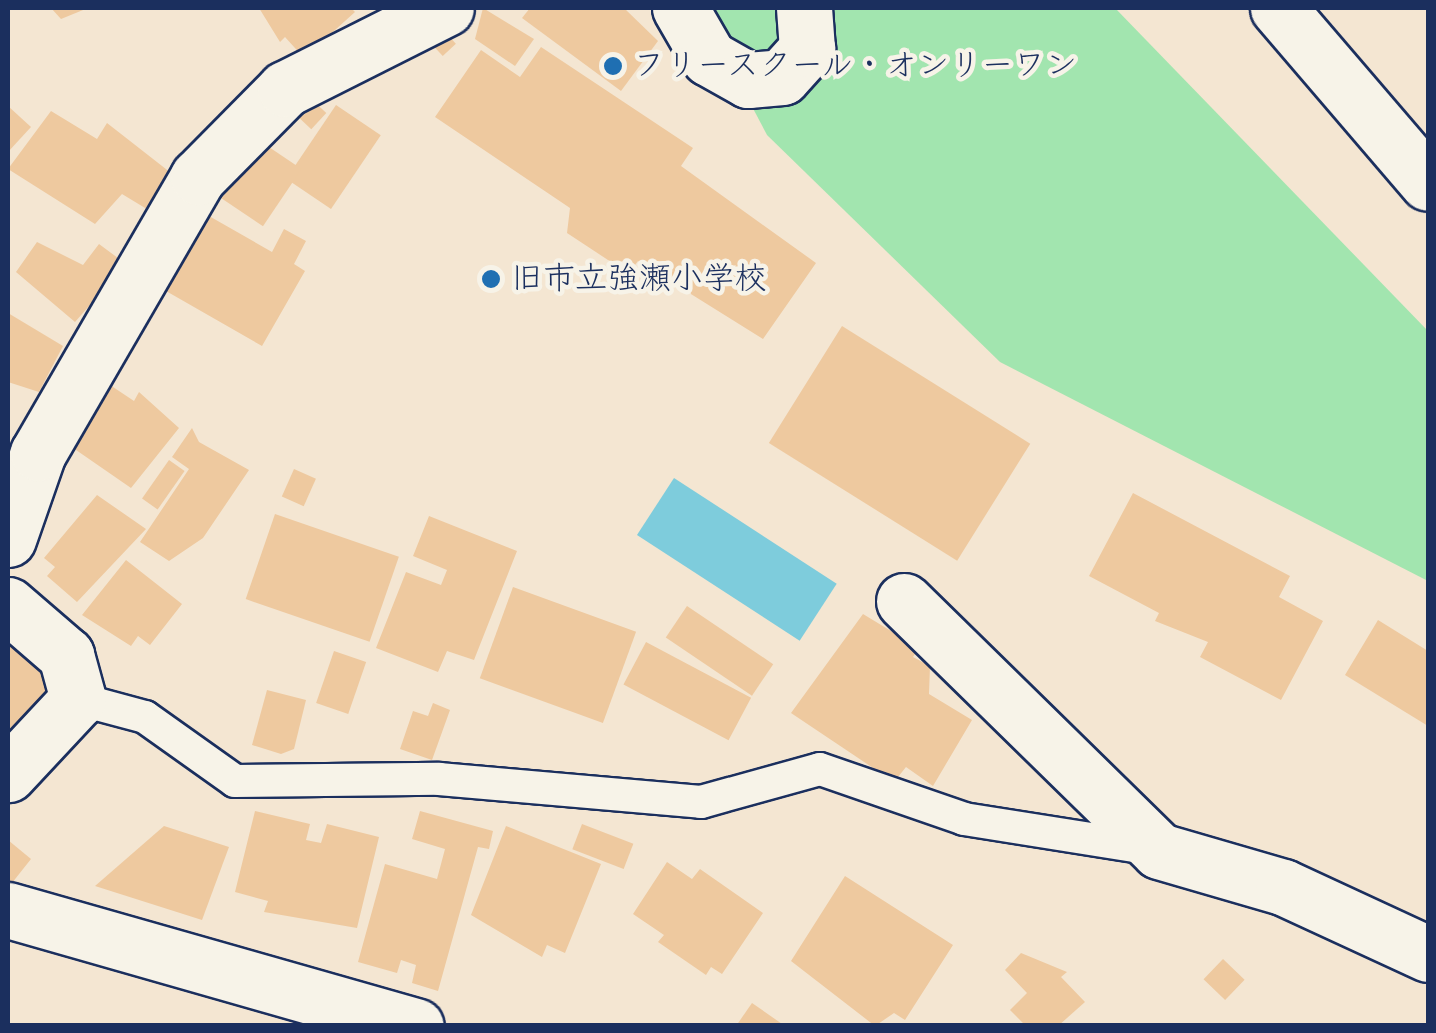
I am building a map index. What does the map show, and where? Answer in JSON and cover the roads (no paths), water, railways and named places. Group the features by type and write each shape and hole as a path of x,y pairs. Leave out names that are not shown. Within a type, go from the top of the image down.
{"main road":[{"path":"8,539 38,453 198,177 285,89 446,8"},
{"path":"680,8 709,58 748,80 782,77 807,49 804,8"},
{"path":"1278,8 1428,182"},
{"path":"1328,8 1428,130"},
{"path":"904,601 1159,850 1283,888 1428,954"},
{"path":"8,604 66,655 78,698 8,774"},
{"path":"8,910 416,1026"}],"lane":[{"path":"78,698 144,716 235,781 439,779 701,802 820,769 964,818 1159,850"}],"water":[{"path":"674,478 837,584 800,641 637,535"}],"place":[{"name":"フリースクール・オンリーワン","path":"613,66"},
{"name":"旧市立強瀬小学校","path":"491,279"}]}
